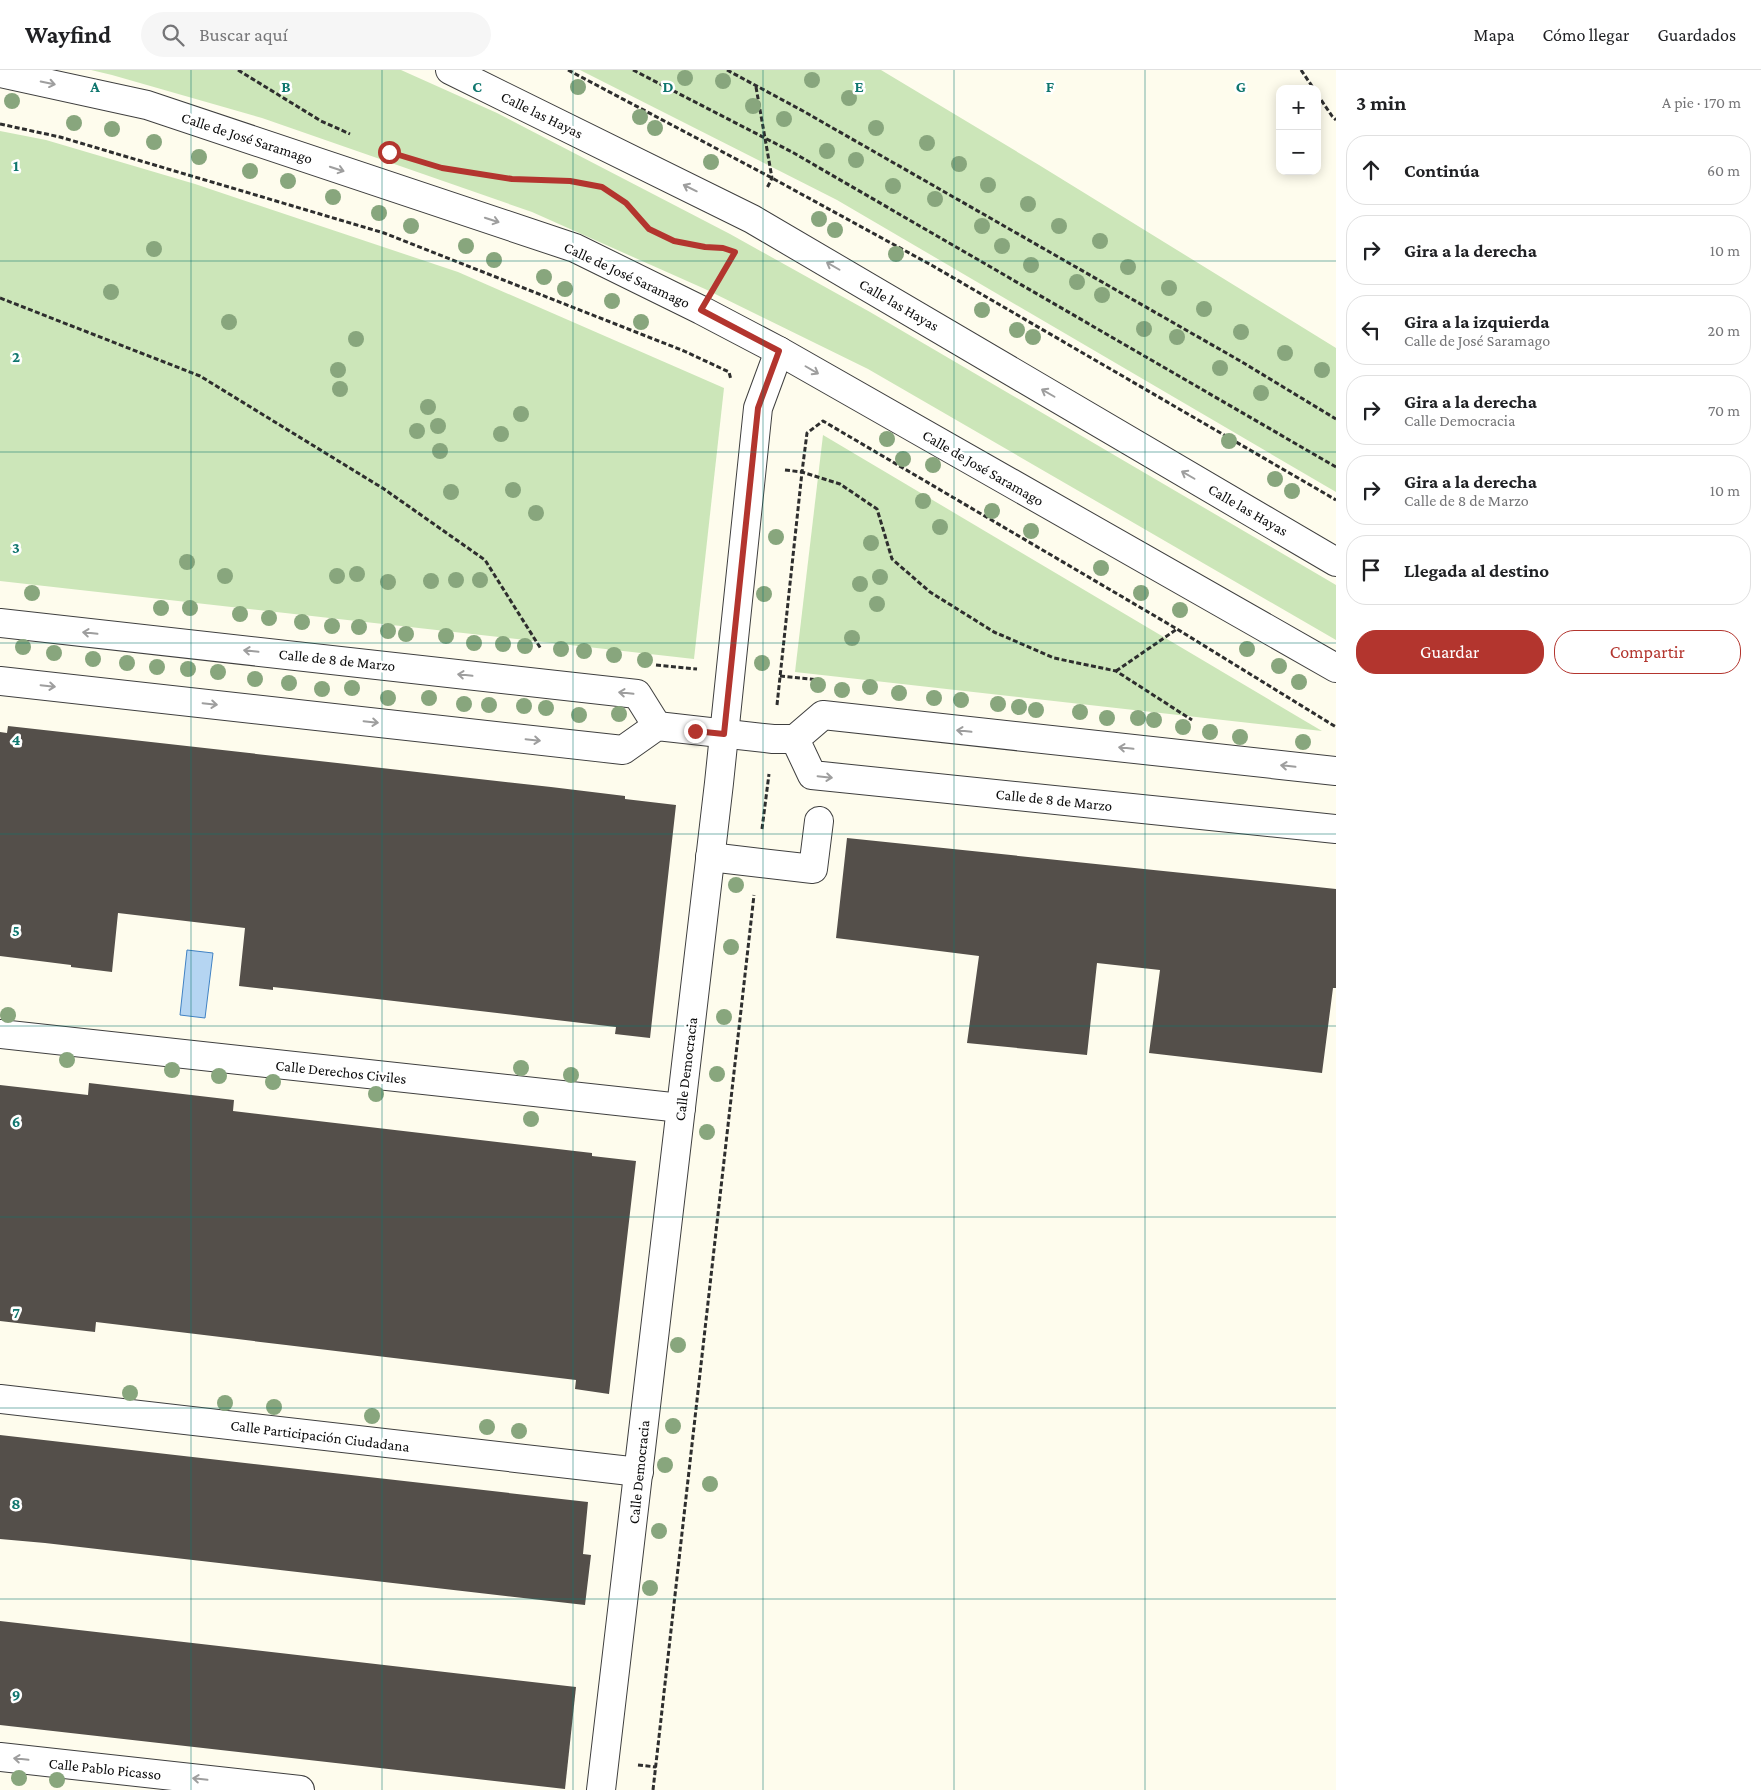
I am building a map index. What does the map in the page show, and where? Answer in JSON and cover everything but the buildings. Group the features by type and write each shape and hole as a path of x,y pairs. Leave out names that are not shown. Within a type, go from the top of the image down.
{"street":[{"name":"Calle las Hayas","path":"450,70 752,219 1336,562"},
{"name":"Calle de José Saramago","path":"0,73 147,105 575,248 779,351 1336,668"},
{"name":"Calle Democracia","path":"601,1790 724,734 758,408 779,351"},
{"name":"Calle de 8 de Marzo","path":"0,622 637,694 657,726"},
{"path":"0,681 623,750 657,726 784,739 823,715 1336,772"},
{"name":"Calle de 8 de Marzo","path":"784,739 812,775 1336,829"},
{"path":"710,857 813,869 819,821"},
{"name":"Calle Derechos Civiles","path":"0,1034 681,1108"},
{"name":"Calle Participación Ciudadana","path":"0,1399 639,1472"},
{"name":"Calle Pablo Picasso","path":"0,1757 300,1790"}],"path":[{"path":"238,70 321,121 355,136"},
{"path":"568,70 933,266 1336,500"},
{"path":"632,70 792,152 1336,467"},
{"path":"726,70 820,121 1234,357 1336,419"},
{"path":"1301,70 1311,85"},
{"path":"684,351 701,310 735,252 772,178 756,86"},
{"path":"1321,100 1336,120"},
{"path":"0,124 60,137 384,233 684,351 729,372 732,387"},
{"path":"451,169 512,179 570,181 602,187 626,203 649,229 674,241 705,247 723,248 735,252"},
{"path":"0,298 200,376 384,489 485,560 545,655"},
{"path":"653,1790 758,862 784,739 806,433 823,421 1177,629 1336,727"},
{"path":"752,466 802,472 840,484 878,509 892,560 930,592 994,632 1054,658 1116,671 1193,720"},
{"path":"1116,671 1177,629"}],"green space":[{"path":"91,70 401,70 497,113 730,234 870,312 1336,585 1336,640 868,369 705,289 532,212 262,118"},
{"path":"580,70 881,70 1336,348 1336,492 837,200"},
{"path":"0,131 46,140 195,184 458,272 724,388 694,659 0,581"},
{"path":"823,435 1322,731 795,672"}],"water":[{"path":"187,950 213,953 205,1018 180,1015"}],"route":[{"path":"389,152 442,168 512,179 570,181 602,187 626,203 649,229 674,241 705,247 723,248 735,252 701,310 779,351 758,408 724,734 695,731"}]}
